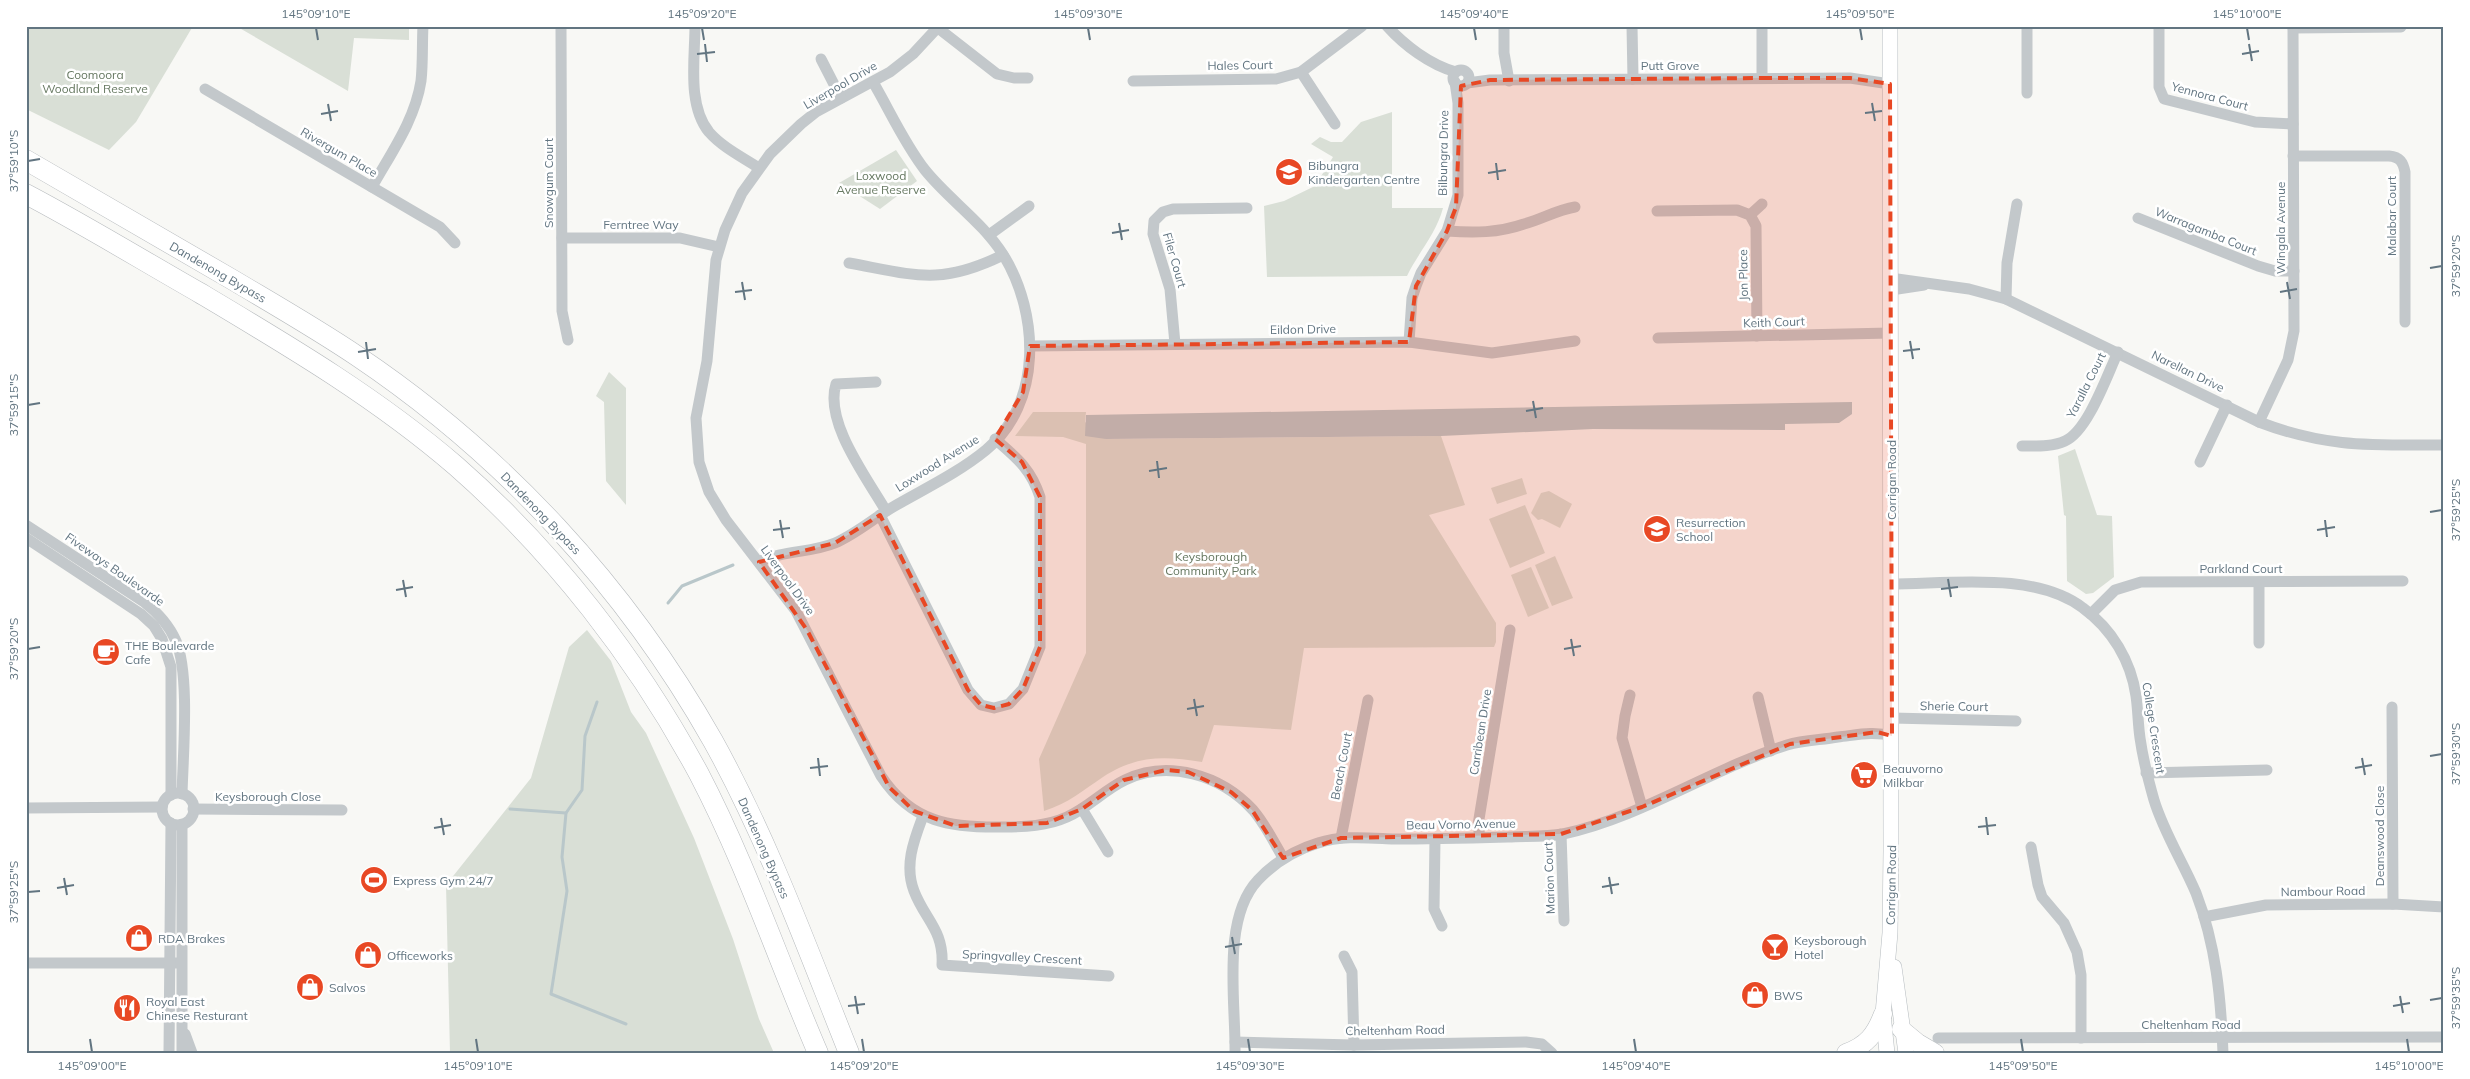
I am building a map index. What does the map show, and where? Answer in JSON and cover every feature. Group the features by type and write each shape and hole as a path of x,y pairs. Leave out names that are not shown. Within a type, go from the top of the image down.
{"highway":[{"name":"Dandenong Bypass","path":"26,160 308,325 389,378 435,413 513,482 569,541 641,630 694,709 740,794 778,877 848,1050"},
{"path":"26,194 312,360 381,406 457,468 494,502 537,547 594,613 620,647 670,724 720,816 817,1050"}],"main road":[{"name":"Corrigan Road","path":"1887,1053 1883,1014 1890,933 1892,736 1890,26"},
{"name":"Corrigan Road","path":"1890,933 1901,1029 1906,1053"},
{"path":"1846,1053 1859,1048 1872,1038 1883,1014"},
{"path":"1901,1029 1918,1044 1936,1045"}],"street":[{"path":"372,187 406,127 415,107 422,67 422,26"},
{"name":"Snowgum Court","path":"561,26 562,311 568,340"},
{"path":"696,26 696,97 703,123 721,143 759,168"},
{"name":"Hales Court","path":"1133,80 1270,79 1301,72 1362,26"},
{"name":"Putt Grove","path":"1386,26 1411,48 1460,79 1499,81 1890,78"},
{"path":"1499,81 1504,53 1504,26"},
{"path":"1632,26 1633,79"},
{"path":"1762,26 1762,78"},
{"path":"2027,26 2027,93"},
{"name":"Yennora Court","path":"2159,26 2159,87 2164,99 2255,122 2292,124"},
{"path":"938,27 997,74 1014,78 1028,78"},
{"name":"Liverpool Drive","path":"938,27 913,54 873,82 841,98 801,124 783,139 759,168 733,210 719,247 713,278 707,361 696,418 696,447 703,477 717,507 788,600 807,630 881,776 900,800 923,816 956,826 1020,827 1048,823 1082,809 1124,780 1144,773 1166,770 1188,772 1212,780 1231,792 1252,810 1283,858"},
{"path":"2293,27 2400,27"},
{"name":"Wingala Avenue","path":"2259,422 2282,376 2292,346 2294,271 2293,27"},
{"path":"821,59 841,98"},
{"path":"1301,72 1335,124"},
{"name":"Bilbungra Drive","path":"1409,342 1412,298 1416,286 1421,273 1447,231 1458,195 1458,103 1460,79"},
{"name":"Loxwood Avenue","path":"759,562 782,553 835,543 965,465 988,449 1013,416 1023,392 1030,346 1024,304 1013,272 989,235 925,170 912,152 873,82"},
{"name":"Rivergum Place","path":"204,89 440,227 455,243"},
{"name":"Malabar Court","path":"2293,156 2389,156 2399,158 2402,162 2405,172 2405,322"},
{"path":"1657,211 1737,210 1750,215 1762,204"},
{"path":"2006,299 2007,263 2017,204"},
{"path":"989,235 1029,206"},
{"path":"1447,231 1475,233 1507,229 1555,212 1576,207"},
{"name":"Filer Court","path":"1175,344 1170,289 1153,234 1154,221 1163,212 1173,209 1247,208"},
{"name":"Jon Place","path":"1750,215 1756,226 1757,336"},
{"name":"Warragamba Court","path":"2138,218 2258,266 2274,270 2294,271"},
{"name":"Ferntree Way","path":"562,238 680,238 719,247"},
{"path":"849,262 933,276 970,271 1003,255"},
{"path":"1993,295 2007,263"},
{"name":"Narellan Drive","path":"1890,284 1928,284 1969,289 2006,299 2259,422 2303,437 2332,443 2444,445"},
{"name":"Keith Court","path":"1658,338 1890,334"},
{"name":"Eildon Drive","path":"1030,346 1409,342 1492,353 1575,342"},
{"name":"Yaralla Court","path":"2022,446 2058,444 2075,434 2088,415 2118,352"},
{"path":"876,382 836,384 832,396 841,432 883,513 968,690 981,705 994,708 1009,704 1023,689 1040,647 1040,497 1035,480 1022,462 995,439"},
{"path":"2200,462 2227,405"},
{"name":"Fiveways Boulevarde","path":"26,525 144,602 160,617 172,634 180,654 183,673 177,794"},
{"name":"Fiveways Boulevarde","path":"26,538 140,614 154,626 162,639 171,667 177,794"},
{"name":"Parkland Court","path":"2091,614 2114,590 2131,583 2403,581"},
{"path":"2259,582 2259,643"},
{"name":"College Crescent","path":"1892,584 2026,585 2057,593 2091,614 2113,638 2129,667 2136,697 2146,773 2163,823 2195,890 2204,917 2218,975 2223,1053"},
{"name":"Carribean Drive","path":"1480,838 1478,824 1510,630"},
{"path":"1630,695 1622,738 1642,807"},
{"path":"1758,697 1771,751"},
{"name":"Beach Court","path":"1341,838 1368,700"},
{"name":"Deanswood Close","path":"2392,707 2393,904"},
{"name":"Sherie Court","path":"1892,718 2016,721"},
{"name":"Beau Vorno Avenue","path":"1235,1048 1235,932 1247,894 1257,881 1283,858 1319,843 1341,838 1435,839 1561,834 1642,807 1790,744 1877,732 1892,736"},
{"path":"2146,773 2267,770"},
{"path":"177,794 190,799 193,809 191,818 177,824 164,816 162,807 165,799 177,794"},
{"path":"26,808 162,807"},
{"name":"Keysborough Close","path":"193,809 342,810"},
{"path":"1082,809 1108,852"},
{"name":"Springvalley Crescent","path":"923,816 911,853 910,876 914,891 941,940 942,965 1109,976"},
{"path":"169,1053 177,963 177,824"},
{"name":"Marion Court","path":"1561,834 1564,921"},
{"path":"1435,839 1434,910 1442,926"},
{"path":"2031,847 2042,897 2064,923 2077,952 2081,975 2081,1038"},
{"name":"Nambour Road","path":"2204,917 2266,905 2393,904 2444,907"},
{"path":"1344,956 1352,972 1354,1044"},
{"path":"26,964 177,963"},
{"path":"177,963 183,1028 182,1053"},
{"path":"183,1028 192,1053"},
{"name":"Cheltenham Road","path":"1936,1045 2081,1038 2444,1037"},
{"name":"Cheltenham Road","path":"1235,1048 1354,1044 1526,1042 1542,1044 1552,1053"}],"highlighted area":[{"path":"1762,78 1850,78 1890,84 1892,736 1877,732 1790,744 1642,807 1561,834 1341,838 1283,858 1252,810 1231,792 1188,772 1166,770 1124,780 1082,809 1047,823 956,826 914,811 889,787 807,630 759,562 835,543 880,515 968,690 981,705 994,708 1009,704 1023,689 1040,647 1040,497 1022,462 995,439 1023,392 1030,346 1409,342 1416,286 1447,231 1456,207 1461,86 1490,80"}],"green space":[{"name":"Coomoora Woodland Reserve","path":"26,26 193,26 136,122 109,150 26,109"},
{"path":"236,26 409,26 409,40 354,38 348,91"},
{"path":"1392,112 1392,208 1443,208 1436,226 1407,276 1267,277 1264,206 1284,201 1315,186 1333,157 1311,144 1320,137 1331,142 1342,142 1361,122"},
{"name":"Loxwood Avenue Reserve","path":"896,150 917,181 880,209 839,183"},
{"path":"609,372 626,388 626,505 606,481 604,402 596,396"},
{"name":"Keysborough Community Park","path":"1033,412 1086,412 1085,422 1106,439 1441,436 1465,505 1429,515 1496,623 1496,642 1494,647 1304,648 1291,730 1214,725 1202,762 1163,758 1139,761 1115,770 1082,792 1044,811 1039,759 1086,653 1086,444 1063,437 1015,436"},
{"path":"2075,449 2097,515 2112,516 2114,577 2093,593 2086,594 2067,581 2066,516 2064,515 2058,456"},
{"path":"1522,478 1527,494 1497,504 1491,488"},
{"path":"1549,491 1572,504 1560,528 1542,519 1538,520 1531,513 1541,493"},
{"path":"1525,505 1545,553 1510,568 1489,519"},
{"path":"1555,556 1573,598 1552,606 1535,565"},
{"path":"1531,567 1549,608 1528,617 1511,575"},
{"path":"587,630 611,661 631,712 646,733 694,838 733,939 759,1019 774,1053 450,1053 446,885 531,778 569,647"}],"shaded area":[{"path":"1852,402 1852,414 1839,423 1785,424 1785,430 1593,429 1441,436 1106,439 1085,436 1086,415"}],"waterway":[{"path":"668,603 682,586 733,565"},
{"path":"597,702 585,736 582,790 566,813 562,857 567,891 551,994 626,1024"},
{"path":"510,809 566,813"}],"place":[{"name":"Bibungra Kindergarten Centre","path":"1289,172"},
{"name":"Resurrection School","path":"1657,529"},
{"name":"THE Boulevarde Cafe","path":"106,652"},
{"name":"Beauvorno Milkbar","path":"1864,775"},
{"name":"Express Gym 24/7","path":"374,880"},
{"name":"RDA Brakes","path":"139,938"},
{"name":"Keysborough Hotel","path":"1775,947"},
{"name":"Officeworks","path":"368,955"},
{"name":"Salvos","path":"310,987"},
{"name":"BWS","path":"1755,995"},
{"name":"Royal East Chinese Resturant","path":"127,1008"}]}
